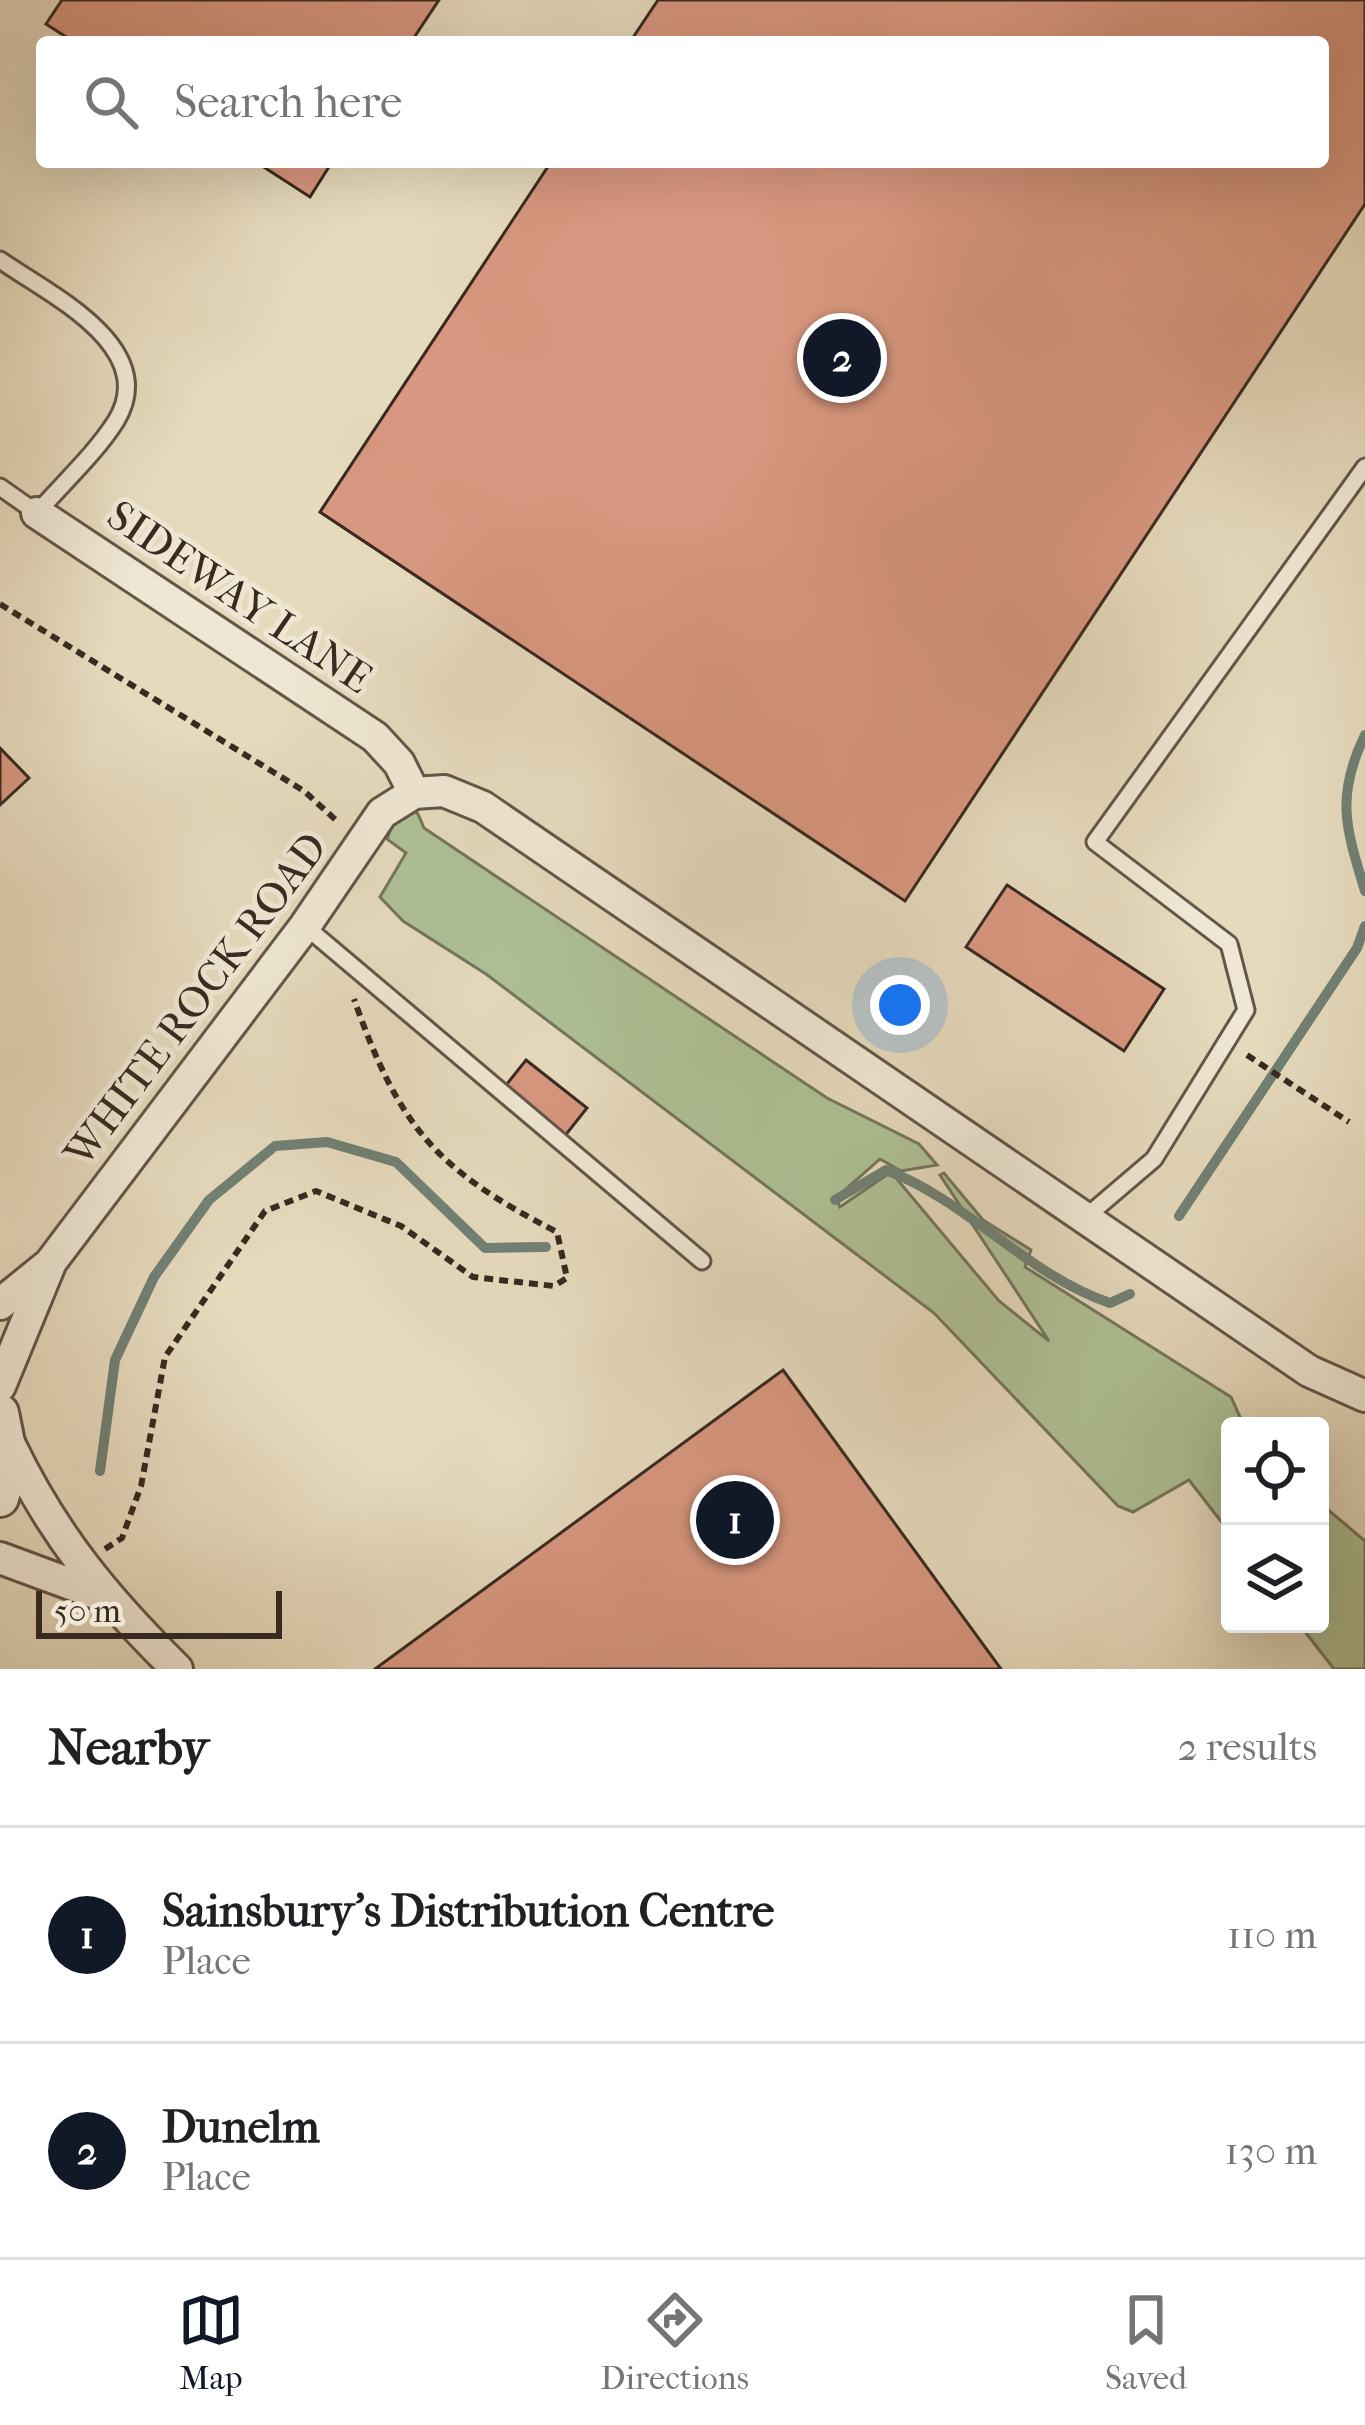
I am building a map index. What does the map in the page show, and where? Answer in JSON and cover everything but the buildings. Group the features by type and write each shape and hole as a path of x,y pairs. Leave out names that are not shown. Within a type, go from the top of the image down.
{"street":[{"name":"SIDEWAY LANE","path":"37,513 375,737 399,764 414,794"},
{"path":"414,794 444,791 483,807 1309,1371 1365,1396"},
{"name":"WHITE ROCK ROAD","path":"0,1304 51,1262 305,926 382,812 414,794"},
{"name":"WHITE ROCK ROAD","path":"0,1386 51,1262"},
{"path":"4,1428 103,1596 177,1669"},
{"path":"0,1498 4,1428"},
{"path":"0,1558 103,1596"}],"lane":[{"path":"0,260 102,331 122,362 127,398 115,423 37,513"},
{"path":"1086,1217 1154,1159 1246,1010 1228,944 1095,842 1365,467"},
{"name":"SIDEWAY LANE","path":"0,487 37,513"},
{"path":"305,926 702,1262"}],"path":[{"path":"0,604 304,791 362,844"},
{"path":"81,1564 122,1538 141,1486 165,1358 265,1211 316,1191 401,1226 473,1276 554,1286 567,1277 557,1232 501,1203 421,1139 380,1072 340,957"},
{"path":"1260,1064 1349,1122"}],"green space":[{"path":"401,801 418,814 424,828 827,1098 919,1144 937,1165 901,1171 880,1159 836,1198 840,1207 891,1172 999,1301 1049,1341 940,1175 944,1173 983,1220 1031,1250 1025,1267 1231,1397 1240,1417 1221,1417 1221,1521 1189,1480 1133,1512 1118,1506 934,1313 486,974 403,921 380,897 406,853 387,839"},
{"path":"1329,1511 1365,1541 1365,1669 1334,1669 1306,1633 1329,1633"}],"waterway":[{"path":"1365,735 1347,795 1353,849 1365,891"},
{"path":"1179,1216 1357,948 1365,926"},
{"path":"100,1471 115,1360 154,1277 209,1200 275,1146 327,1142 396,1162 485,1248 546,1247"},
{"path":"835,1200 886,1170 944,1200 1080,1291 1110,1303 1130,1294"}],"place":[{"name":"Dunelm","path":"842,358"},
{"name":"Sainsbury's Distribution Centre","path":"735,1520"}]}
